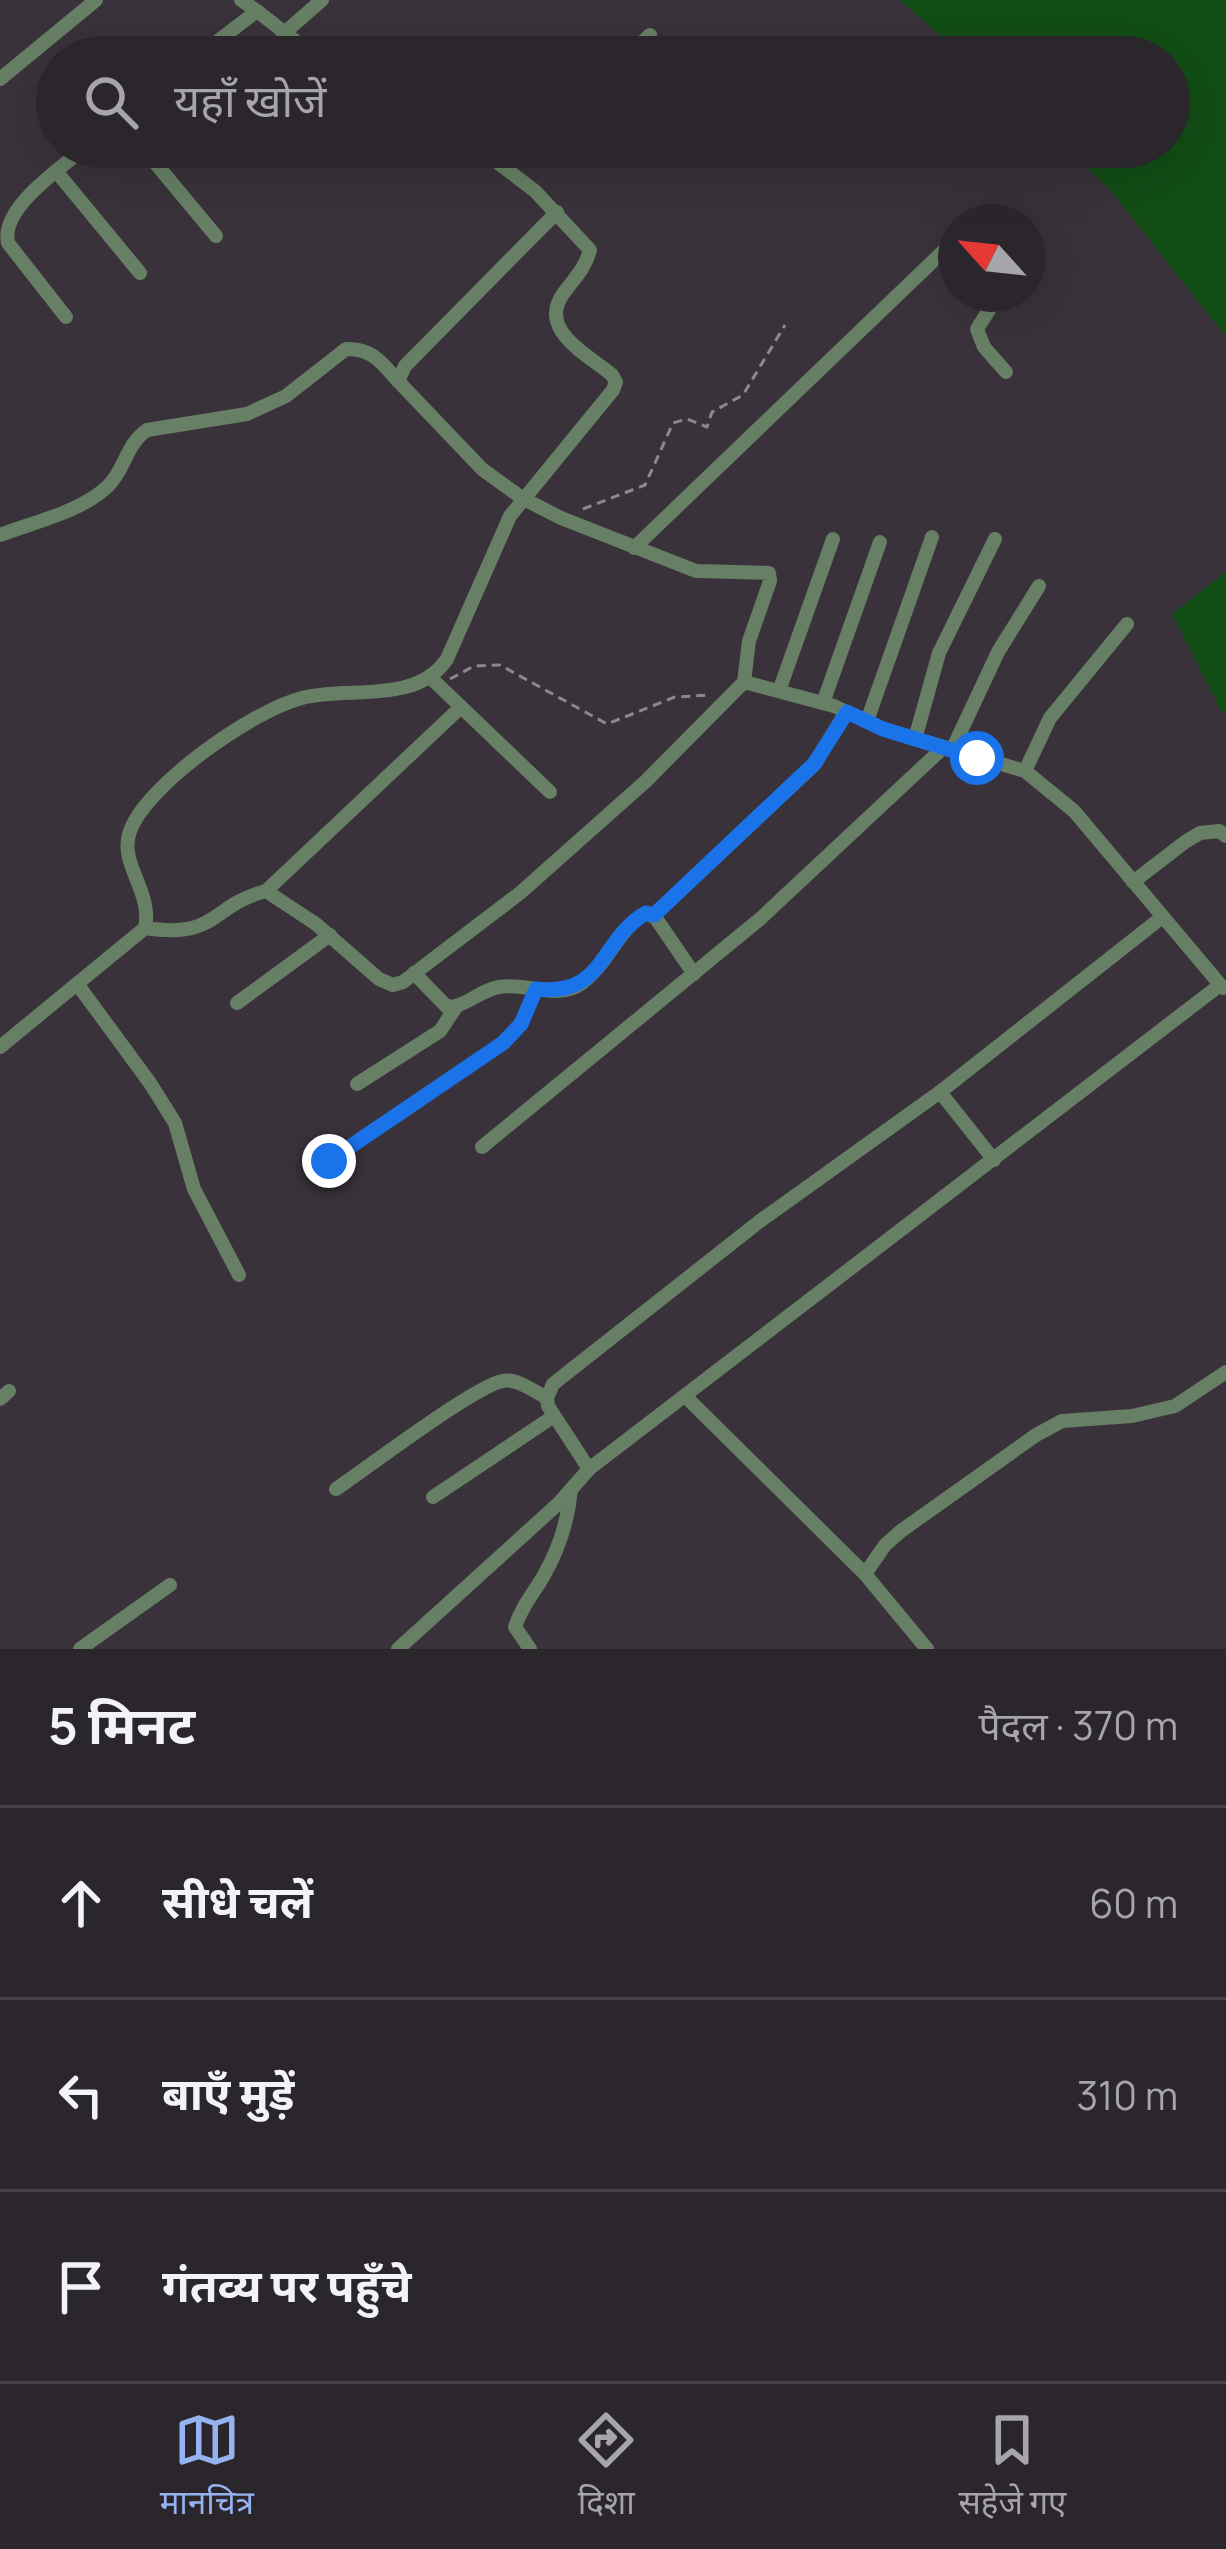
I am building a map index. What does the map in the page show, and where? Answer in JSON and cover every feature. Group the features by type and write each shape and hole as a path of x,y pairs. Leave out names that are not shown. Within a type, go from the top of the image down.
{"street":[{"path":"52,36 96,0"},
{"path":"242,0 287,36"},
{"path":"284,34 322,0"},
{"path":"224,36 256,11"},
{"path":"0,79 36,49"},
{"path":"60,168 18,206 4,230 8,243 66,317"},
{"path":"159,168 216,236"},
{"path":"0,1046 145,928 148,913 126,849 128,836 139,814 180,769 271,710 297,699 404,688 431,679 447,659 495,545 522,498 601,410 616,382 557,330 554,308 587,263 590,250 506,168"},
{"path":"56,171 140,273"},
{"path":"398,381 405,366 556,212"},
{"path":"634,548 938,256"},
{"path":"987,312 976,329 984,347 1006,372"},
{"path":"0,535 83,503 106,488 138,436 147,430 247,414 286,396 346,349 376,355 482,469 522,498 696,571 769,573 742,683 646,781 520,893 415,973 393,985 379,980 330,935 266,891"},
{"path":"867,722 932,537"},
{"path":"779,691 833,539"},
{"path":"915,739 939,653 994,539"},
{"path":"823,703 880,542"},
{"path":"482,1147 694,974 948,748 998,652 1040,586"},
{"path":"1025,772 1050,718 1127,624"},
{"path":"431,679 550,792"},
{"path":"398,1649 589,1469 1223,989 1074,811 1025,772 915,739 823,703 742,683"},
{"path":"145,928 192,931 251,895 266,891 461,707"},
{"path":"654,915 814,764 847,712"},
{"path":"1133,882 1200,833 1219,831 1226,836"},
{"path":"357,1084 440,1031 456,1007 495,987 566,990 580,985 636,918 646,913 654,915 694,974"},
{"path":"589,1469 554,1416 547,1398 549,1389 760,1221 940,1091 1161,918"},
{"path":"237,1003 330,935"},
{"path":"415,973 439,1002 456,1007"},
{"path":"78,985 175,1123 194,1189 239,1275"},
{"path":"329,1161 503,1043 521,1024 536,989"},
{"path":"940,1091 994,1160"},
{"path":"865,1574 901,1531 1036,1435 1062,1421 1132,1416 1175,1406 1226,1372"},
{"path":"336,1490 473,1396 503,1381 547,1398"},
{"path":"685,1396 865,1574 928,1649"},
{"path":"433,1497 554,1416"},
{"path":"530,1649 515,1627 561,1536 571,1490"},
{"path":"80,1649 170,1585"}],"path":[{"path":"561,518 645,485 673,423 687,419 707,427 712,412 743,394 785,325"},
{"path":"431,679 448,680 474,666 500,665 607,724 675,697 711,695 742,683"}],"green space":[{"path":"900,0 1226,0 1226,337 1107,186 1087,168 1190,168 1190,36 940,36"},
{"path":"1226,572 1226,712 1222,713 1172,614"}],"route":[{"path":"329,1161 503,1043 521,1024 536,989 566,990 580,985 636,918 654,915 814,764 847,712 883,729 977,758"}]}
